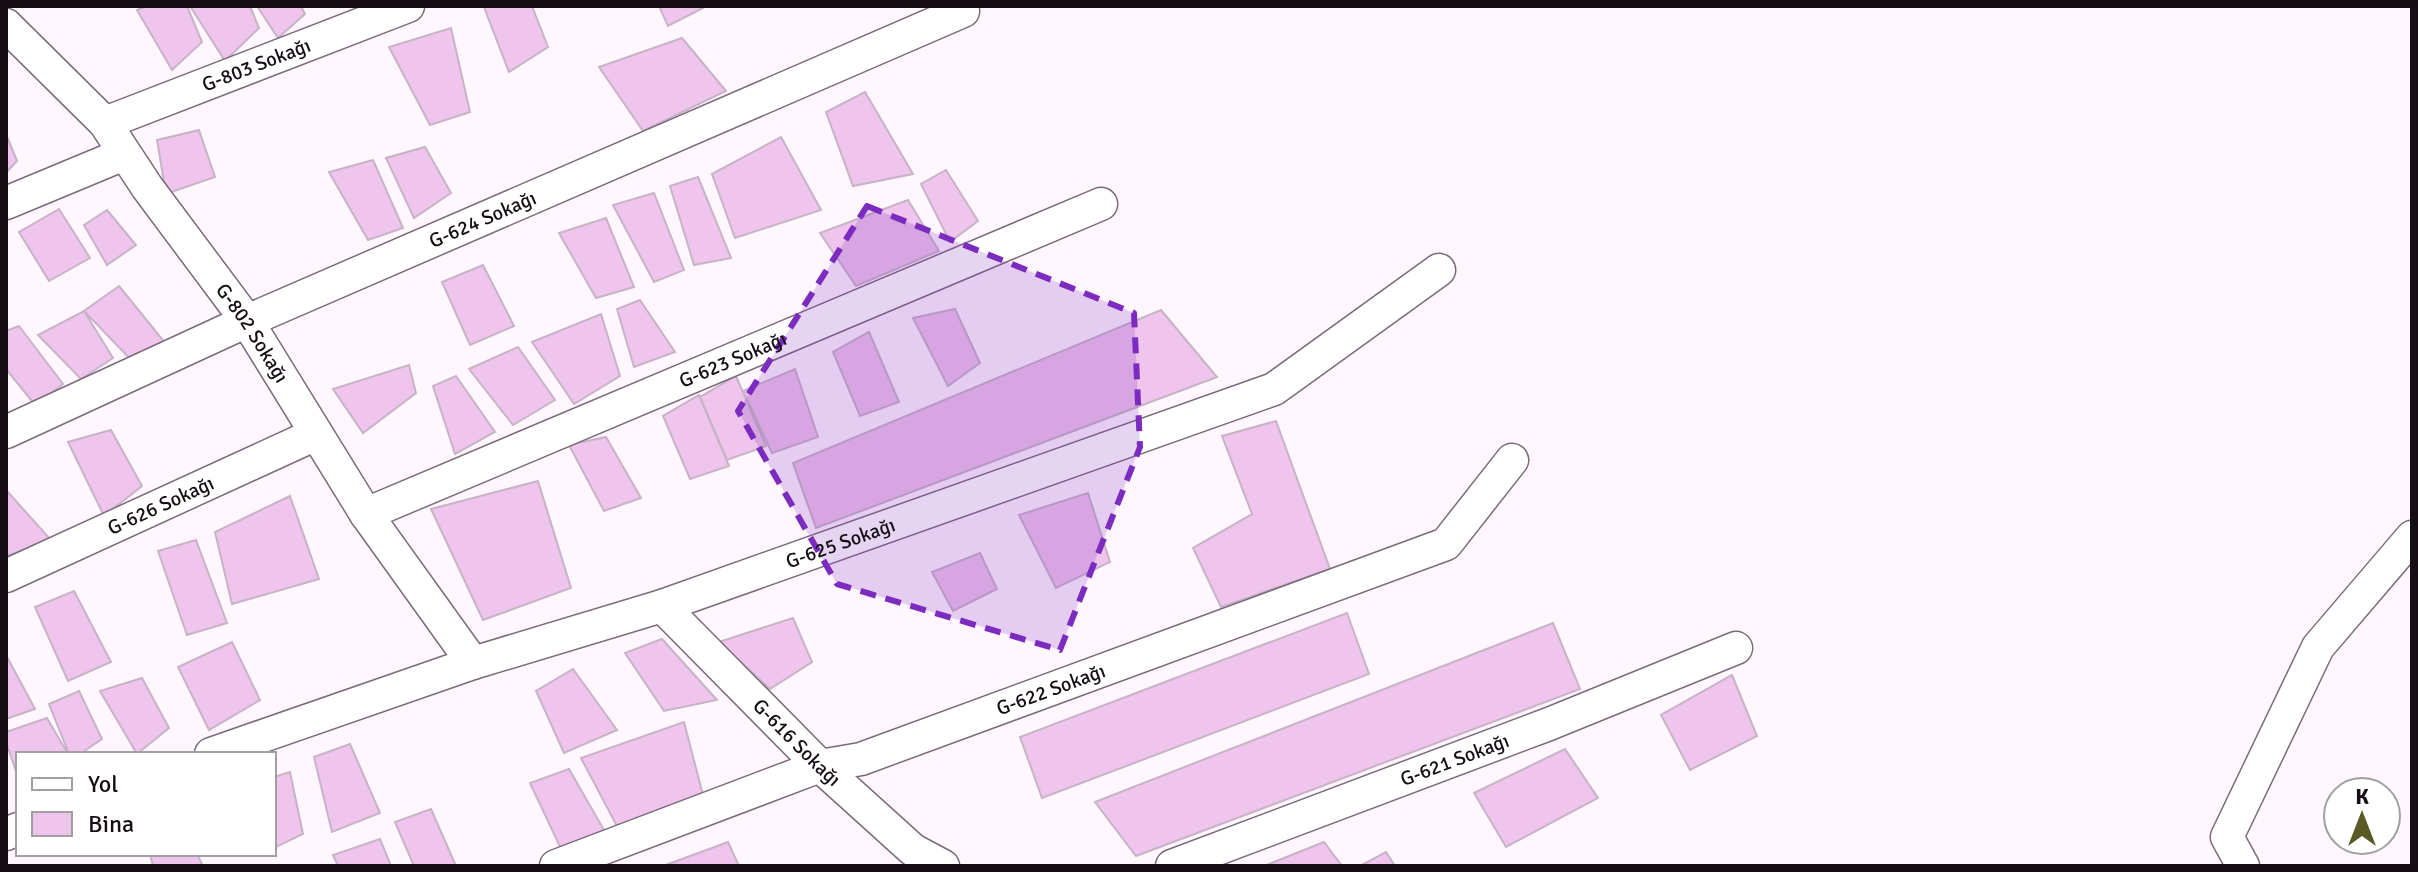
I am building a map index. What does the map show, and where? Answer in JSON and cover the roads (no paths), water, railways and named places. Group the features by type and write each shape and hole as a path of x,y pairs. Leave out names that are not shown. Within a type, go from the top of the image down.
{"street":[{"name":"G-803 Sokağı","path":"105,123 408,6"},
{"name":"G-624 Sokağı","path":"6,432 247,321 963,11"},
{"name":"G-802 Sokağı","path":"6,25 105,123 124,154 247,321 366,514 473,663"},
{"path":"6,203 124,154"},
{"name":"G-623 Sokağı","path":"366,514 1101,204"},
{"name":"G-625 Sokağı","path":"217,752 473,663 662,606 1274,389 1439,270"},
{"name":"G-626 Sokağı","path":"6,576 316,434"},
{"name":"G-622 Sokağı","path":"556,866 820,766 861,759 1446,544 1512,460"},
{"path":"2243,866 2227,837 2318,647 2412,537"},
{"name":"G-616 Sokağı","path":"662,606 820,766 913,850 943,866"},
{"name":"G-621 Sokağı","path":"1172,866 1535,730 1736,648"}]}
